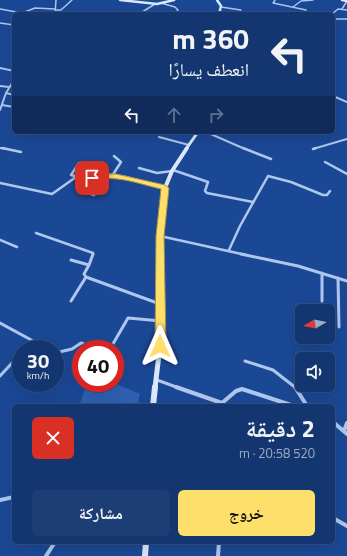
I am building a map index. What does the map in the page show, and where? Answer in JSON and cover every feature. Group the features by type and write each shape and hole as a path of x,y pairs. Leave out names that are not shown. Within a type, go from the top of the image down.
{"street":[{"path":"55,10 56,0"},
{"path":"23,12 33,8 61,10 72,0"},
{"path":"120,0 155,4 174,0"},
{"path":"217,0 221,7 220,12"},
{"path":"276,0 272,3 306,10"},
{"path":"293,7 301,1 313,0"},
{"path":"342,0 347,1 342,9"},
{"path":"161,3 177,8 178,10 176,12"},
{"path":"142,12 155,4"},
{"path":"221,7 241,10"},
{"path":"0,9 16,12"},
{"path":"335,13 338,9 347,10"},
{"path":"335,20 347,19"},
{"path":"0,22 12,25"},
{"path":"0,68 12,71"},
{"path":"0,110 6,93 12,83"},
{"path":"0,86 9,87"},
{"path":"6,93 12,94"},
{"path":"0,96 5,97"},
{"path":"335,97 347,102"},
{"path":"2,105 12,107"},
{"path":"153,404 160,346 160,236 165,188 173,170 197,134"},
{"path":"210,134 245,150 271,159"},
{"path":"160,137 189,145"},
{"path":"313,149 328,144 343,142 347,139"},
{"path":"0,148 21,152"},
{"path":"112,176 121,162 114,156"},
{"path":"325,162 347,174"},
{"path":"80,163 71,174 76,177 90,180"},
{"path":"139,168 157,173 173,170 208,182 205,191 207,193 252,202"},
{"path":"229,250 252,202 267,177 270,175 323,195 327,195 330,191"},
{"path":"94,195 83,190 90,180 97,176 112,176 165,188"},
{"path":"0,183 52,194 64,184 76,177"},
{"path":"36,233 93,253 84,274 86,277 71,301"},
{"path":"160,236 229,250 322,273 347,281"},
{"path":"0,240 17,247"},
{"path":"72,260 88,265"},
{"path":"322,273 322,301"},
{"path":"86,277 160,304"},
{"path":"338,278 339,327"},
{"path":"115,340 128,318 160,321"},
{"path":"0,323 30,340"},
{"path":"245,361 263,365 289,381 299,390 306,404"},
{"path":"0,376 12,363"},
{"path":"156,380 218,403 225,402 236,391 242,389 288,404"},
{"path":"346,432 347,423"},
{"path":"335,424 346,432"},
{"path":"0,500 12,497"},
{"path":"335,519 347,526"},
{"path":"46,556 53,544"},
{"path":"145,556 146,544"},
{"path":"218,556 220,544"}],"shaded area":[{"path":"124,387 140,394 138,402 148,404 80,404 84,392 124,392"}],"route":[{"path":"92,178 97,176 116,176 165,188 160,236 160,346"}]}
